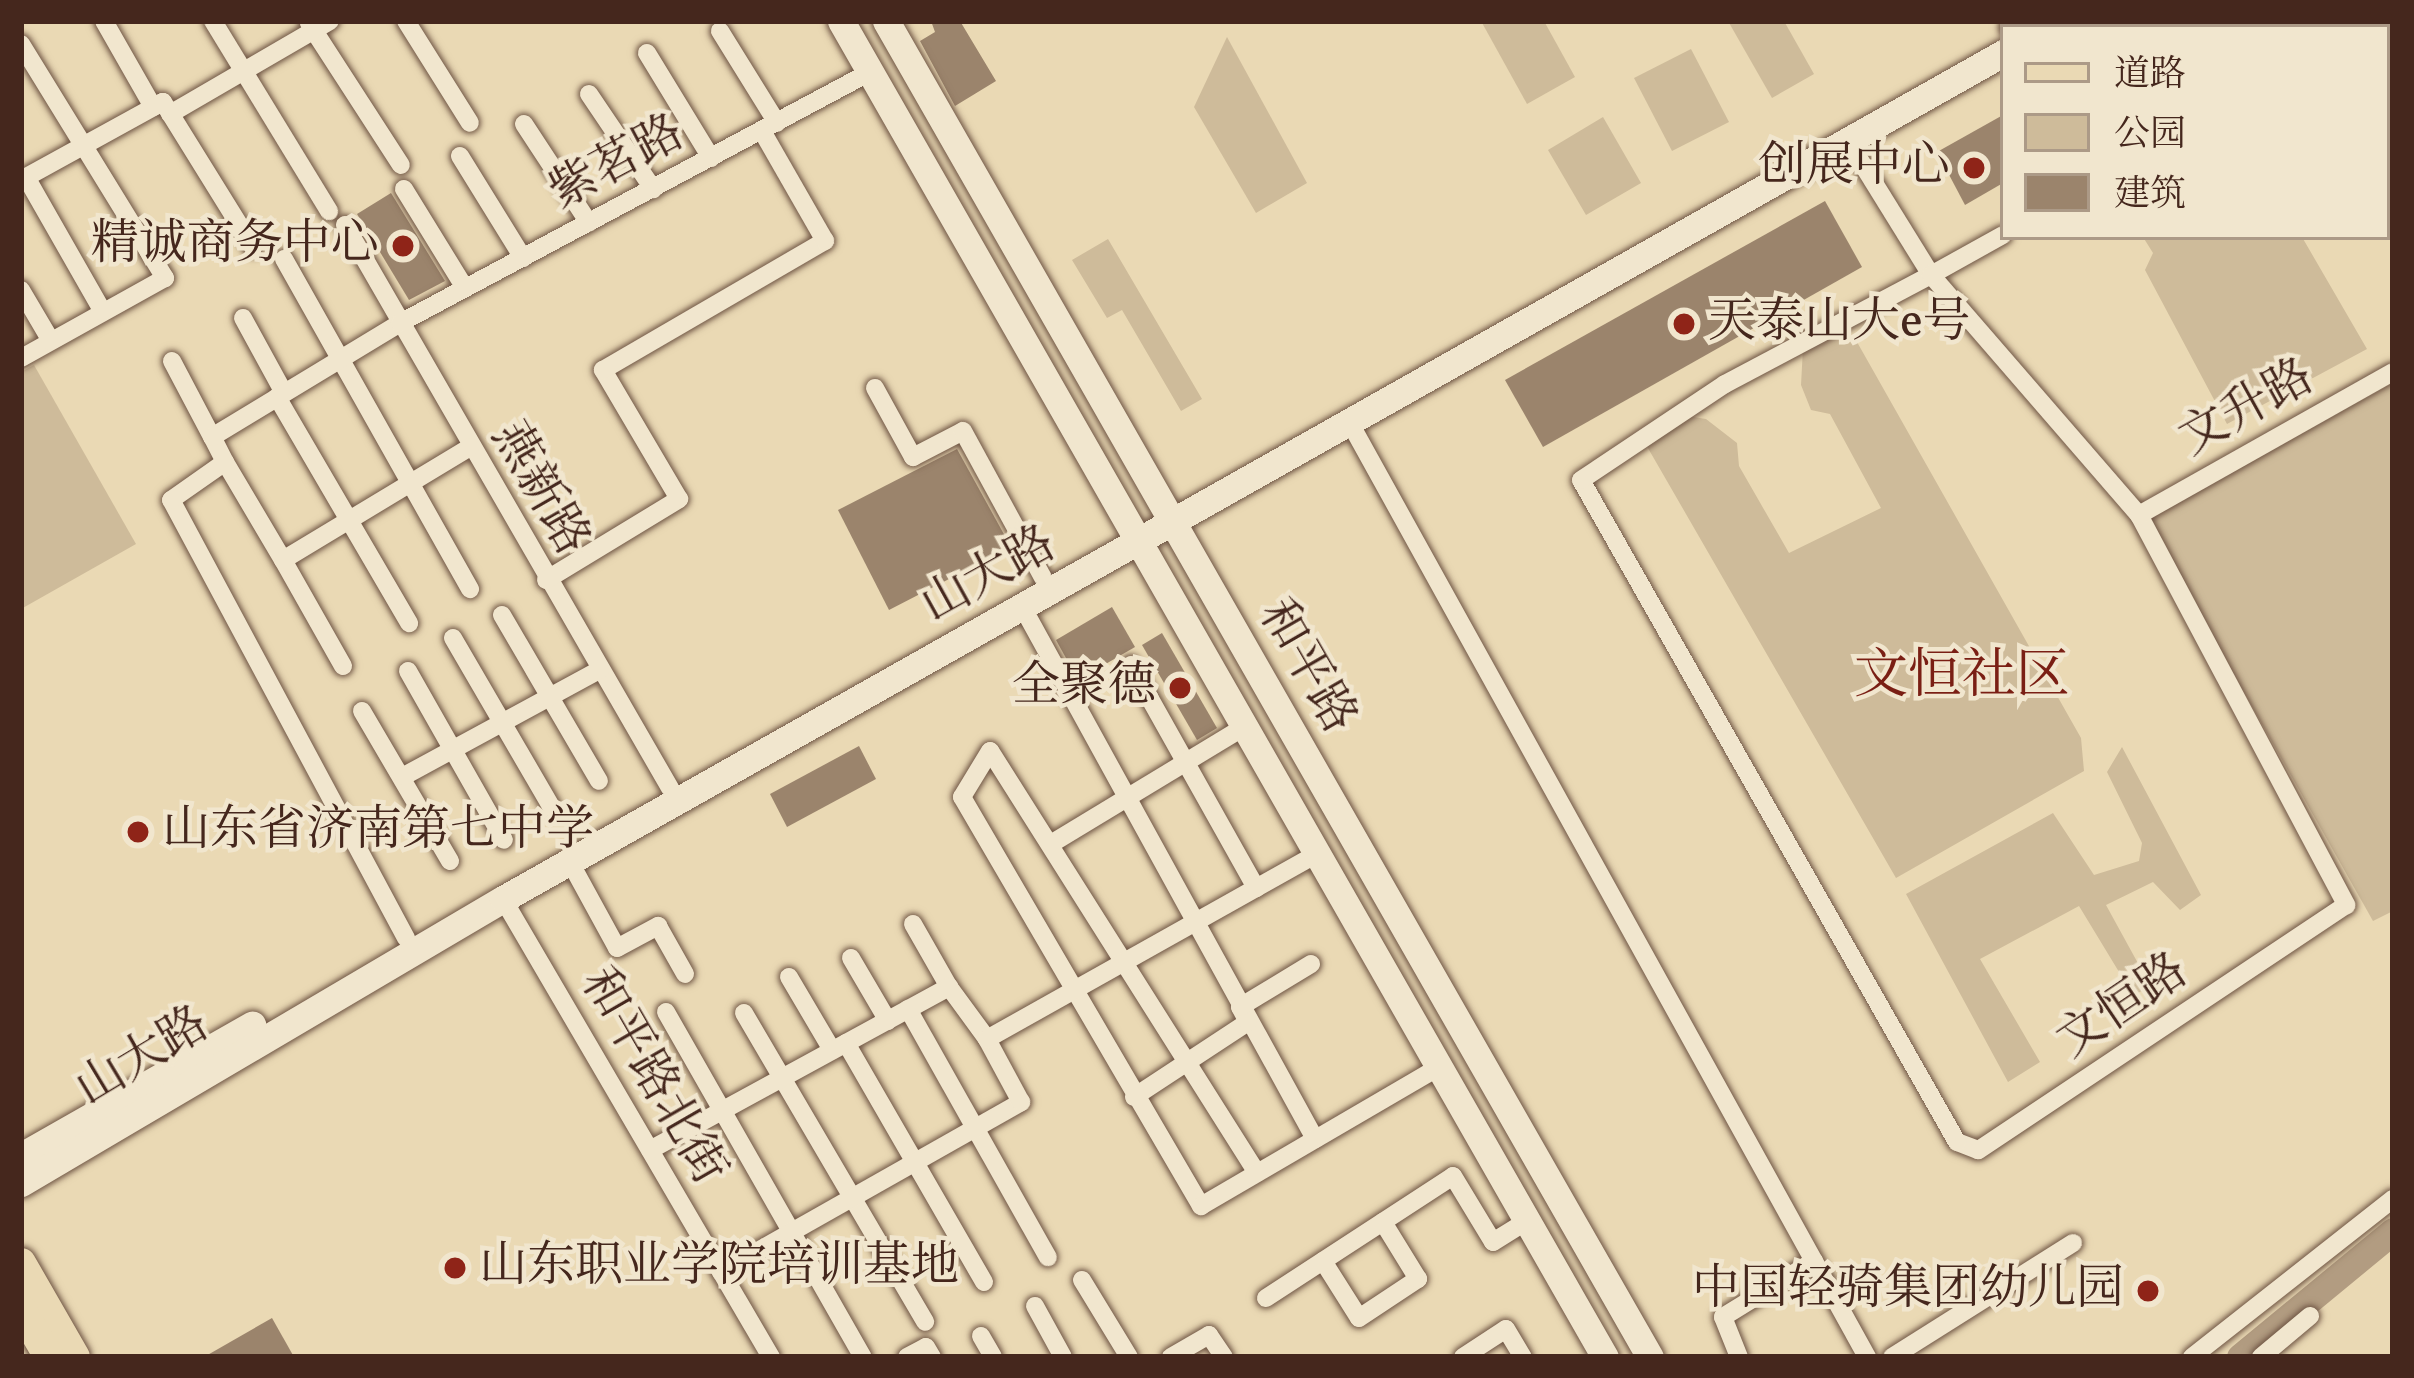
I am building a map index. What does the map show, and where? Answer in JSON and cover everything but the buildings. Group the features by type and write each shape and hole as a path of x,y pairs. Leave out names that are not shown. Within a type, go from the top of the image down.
{"main road":[{"name":"和平路","path":"841,21 1605,1357"},
{"name":"和平路","path":"889,23 1650,1357"},
{"name":"山大路","path":"21,1183 503,899 1023,608 1169,515 2000,35"},
{"name":"山大路","path":"1169,515 1350,423 2000,55"},
{"name":"山大路","path":"21,1156 1043,578 1136,535"},
{"path":"21,1263 62,1349"},
{"path":"21,1309 62,1349"}],"street":[{"path":"104,21 253,247"},
{"name":"燕新路","path":"213,21 400,322 670,788"},
{"path":"406,21 470,123"},
{"path":"103,312 23,178 244,71 318,24 401,165"},
{"path":"546,580 679,500 603,370 825,241 720,31"},
{"path":"21,44 88,143 165,278 21,358"},
{"path":"647,53 712,158"},
{"name":"紫茗路","path":"212,436 400,322 870,72"},
{"path":"589,94 653,189"},
{"path":"524,124 589,223"},
{"name":"文恒路","path":"1848,141 1931,275 2138,515 2346,905 1978,1150 1958,1142 1587,498 1587,468 1726,384 1931,275"},
{"path":"460,156 523,257"},
{"path":"404,189 465,288"},
{"path":"1931,275 2000,237"},
{"path":"284,259 470,589"},
{"path":"21,290 51,341"},
{"path":"244,318 280,395 409,623"},
{"path":"172,361 343,667"},
{"name":"文升路","path":"2138,515 2393,372"},
{"path":"875,388 914,457 963,431 1043,578"},
{"path":"1350,423 1867,1357"},
{"path":"283,560 470,447"},
{"path":"225,462 171,500 406,938"},
{"path":"1023,608 1123,802 1315,1139"},
{"path":"502,615 599,781"},
{"path":"453,638 552,808"},
{"path":"1131,665 1256,889"},
{"path":"404,776 601,669"},
{"path":"408,671 504,840"},
{"path":"362,711 450,861"},
{"path":"1054,842 1244,727"},
{"path":"1257,1173 1054,842 990,751 962,797 1073,997 1202,1206 1439,1066"},
{"path":"987,1039 1073,997 1317,854"},
{"path":"570,862 617,948 658,926 686,974"},
{"name":"和平路北街","path":"503,899 771,1357"},
{"path":"721,1272 1021,1102 987,1039 949,987 913,924"},
{"path":"851,958 888,1021"},
{"path":"1134,1097 1188,1062 1311,964"},
{"path":"789,977 916,1163 984,1282"},
{"path":"650,1150 949,987"},
{"path":"908,1009 1048,1257"},
{"path":"666,1012 863,1357"},
{"path":"744,1012 925,1322"},
{"path":"1266,1298 1453,1176 1493,1243 1527,1221"},
{"path":"2206,1353 2393,1199"},
{"path":"1323,1261 1359,1318 1418,1279 1383,1222"},
{"path":"1892,1357 2073,1243"},
{"path":"1739,1357 1723,1317 1814,1261"},
{"path":"1082,1280 1129,1357"},
{"path":"1035,1306 1063,1357"},
{"path":"2260,1357 2310,1316"},
{"path":"1463,1357 1506,1329 1523,1357"},
{"path":"1171,1357 1209,1334 1223,1357"},
{"path":"981,1336 993,1357"},
{"path":"907,1357 926,1347 932,1357"}],"green space":[{"path":"1481,21 1544,21 1575,77 1527,104"},
{"path":"1728,21 1784,21 1814,74 1772,98"},
{"path":"1227,37 1307,183 1256,213 1194,107"},
{"path":"1691,49 1729,122 1672,151 1634,78"},
{"path":"1603,117 1641,183 1586,215 1548,150"},
{"path":"1108,239 1202,399 1181,411 1122,310 1107,318 1072,260"},
{"path":"2145,240 2304,240 2367,349 2227,424 2145,270 2153,253"},
{"path":"1826,334 1857,342 2081,738 2084,771 1896,878 1645,443 1687,416 1706,419 1737,443 1739,466 1789,553 1881,508 1830,414 1811,410 1801,385 1803,348"},
{"path":"34,365 136,544 21,609 21,372"},
{"path":"2393,383 2393,911 2373,921 2147,520"},
{"path":"2122,747 2201,895 2180,910 2153,882 2106,905 2151,987 2133,995 2079,906 1980,959 2040,1062 2008,1082 1906,894 2053,813 2094,875 2139,861 2142,843 2107,772"}],"waterway":[{"path":"2240,1357 2393,1231"}],"place":[{"name":"创展中心","path":"1974,168"},
{"name":"精诚商务中心","path":"403,246"},
{"name":"天泰山大e号","path":"1684,324"},
{"name":"全聚德","path":"1180,688"},
{"name":"山东省济南第七中学","path":"138,832"},
{"name":"山东职业学院培训基地","path":"455,1268"},
{"name":"中国轻骑集团幼儿园","path":"2148,1291"}],"district":[{"name":"文恒社区","path":"1962,679"}]}
